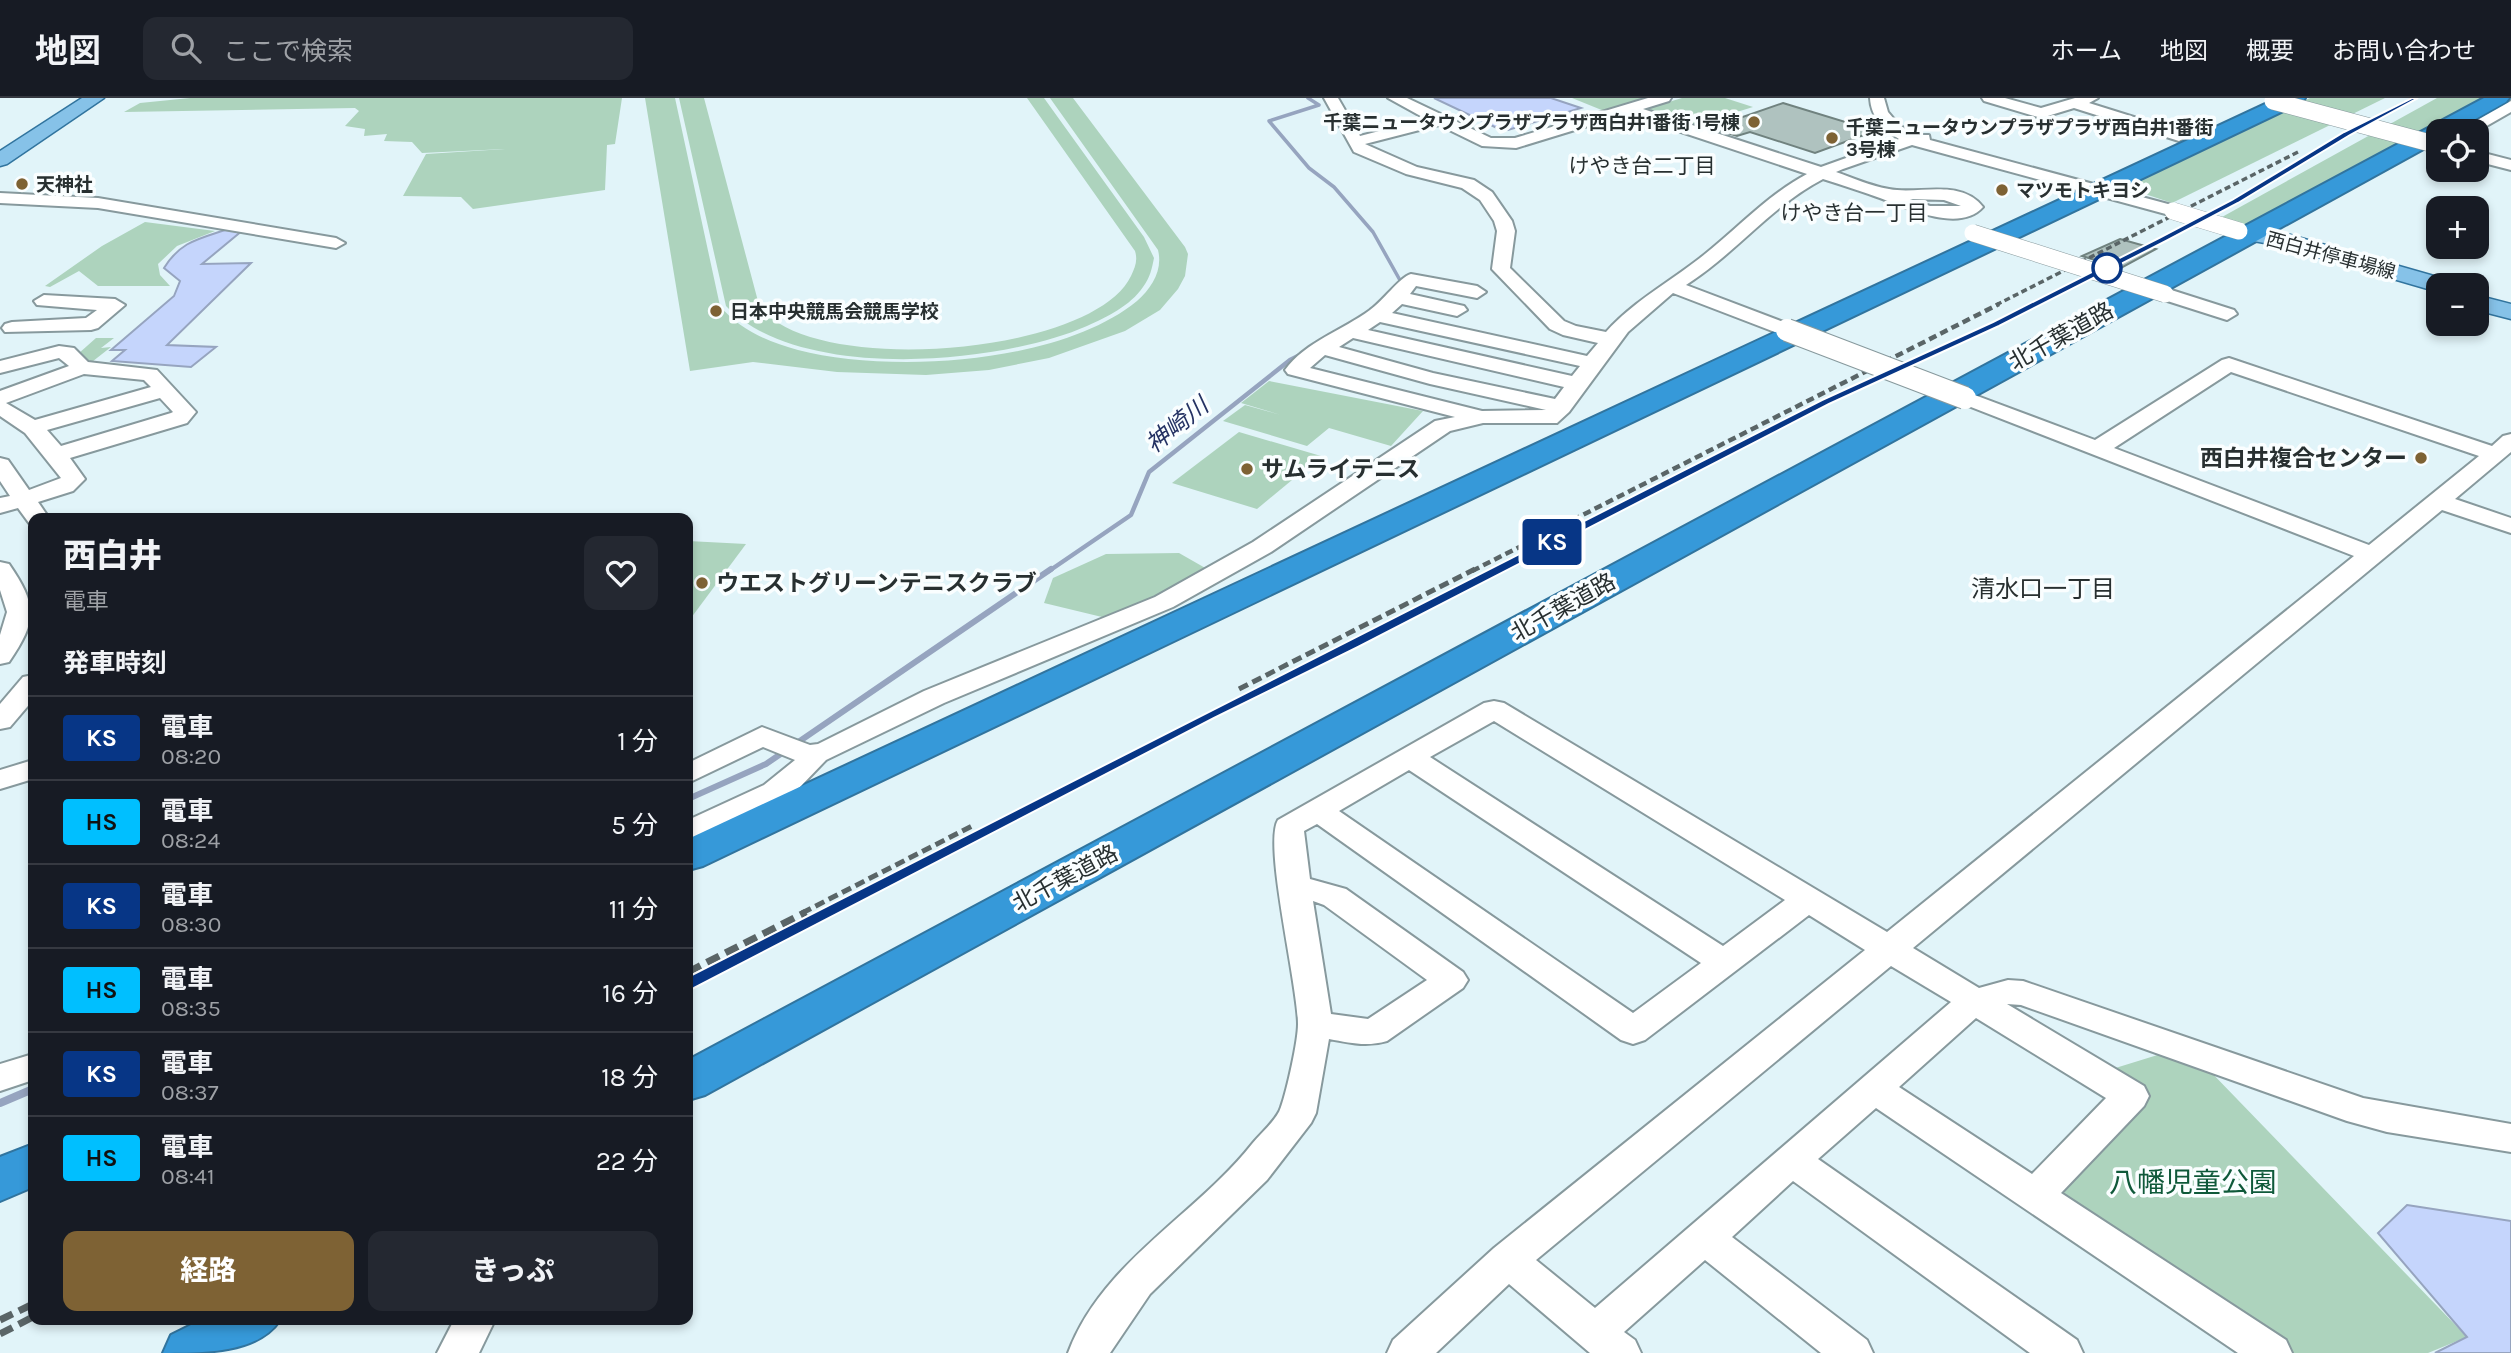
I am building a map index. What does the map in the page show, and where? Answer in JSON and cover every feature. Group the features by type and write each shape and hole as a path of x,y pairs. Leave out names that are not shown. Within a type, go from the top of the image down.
{"highway":[{"name":"北千葉道路","path":"2466,119 2500,98"},
{"path":"693,852 808,758 2104,191 2277,99"},
{"name":"北千葉道路","path":"693,1080 2244,232 2426,143"},
{"path":"0,1180 28,1166"},
{"path":"191,1353 243,1325"}],"main road":[{"path":"2,158 94,98"},
{"name":"西白井停車場線","path":"2244,232 2279,239 2426,281"},
{"name":"西白井停車場線","path":"2244,232 2426,287"},
{"path":"2489,300 2511,306"},
{"path":"2489,306 2511,312"}],"street":[{"path":"1331,98 1360,149 1386,162 1480,190 1503,221 1506,231 1501,269 1438,329"},
{"path":"1395,98 1488,143 1516,143 1664,98"},
{"path":"1877,98 1877,107 1882,118 1921,138 2244,232"},
{"path":"1891,98 1891,107 1897,118 1921,138"},
{"path":"1989,98 2040,113 2092,98"},
{"path":"2277,99 2426,136"},
{"path":"2073,103 2179,136"},
{"path":"2488,119 2511,106"},
{"path":"1627,110 1889,195"},
{"path":"1356,142 1441,120"},
{"path":"1476,292 1410,279 1398,297 1377,315 1312,353 1295,370 1483,417 1549,418 1561,407 1610,339 1645,302 1717,254 1797,187 1822,173 1921,138"},
{"path":"2489,157 2511,153"},
{"path":"2489,160 2511,165"},
{"path":"0,198 98,203 336,243"},
{"path":"1973,233 2227,314"},
{"path":"1501,269 1557,325 1570,331 1610,339"},
{"path":"6,333 70,280"},
{"path":"1671,286 2374,555"},
{"path":"1398,297 1457,310"},
{"path":"6,333 91,324 116,304 44,301"},
{"path":"1377,315 1592,363"},
{"path":"1352,332 1578,384"},
{"path":"1321,348 1430,378 1561,407"},
{"path":"0,367 67,352 82,368"},
{"path":"2098,449 2229,364 2503,448"},
{"path":"0,398 82,368 150,374 185,412 179,418 56,455"},
{"path":"34,428 165,390"},
{"path":"0,408 15,414 34,428 74,479 30,508 0,506"},
{"path":"693,830 776,791 801,774 808,758 934,698 1164,602 1262,547 1443,426 1483,417"},
{"path":"1408,1353 1508,1260 2503,448"},
{"path":"0,464 30,508"},
{"path":"2439,501 2511,526"},
{"path":"3,579 21,604 19,622 3,648"},
{"path":"0,721 28,688"},
{"path":"1089,1353 1094,1339 1136,1282 1254,1169 1298,1113 1315,1024 1295,890 1289,827 1494,709 2131,1096 2035,1195"},
{"path":"693,771 762,736 808,758"},
{"path":"1409,757 1724,962"},
{"path":"0,780 28,771"},
{"path":"1318,811 1633,1031 1808,900"},
{"path":"1295,890 1313,890 1335,897 1451,980 1375,1032 1357,1032 1315,1024"},
{"path":"1508,1260 1608,1343 1704,1238 1974,1000 2008,992 2023,993 2360,1111 2387,1118 2511,1138"},
{"path":"0,1079 28,1069"},
{"path":"1875,1089 2035,1195 2249,1347"},
{"path":"1793,1161 2062,1353"},
{"path":"1704,1238 1852,1353"},
{"path":"458,1353 472,1325"}],"green space":[{"path":"190,98 622,98 615,144 607,145 605,190 473,209 461,197 403,196 426,154 505,149 422,153 412,142 384,141 387,134 364,136 365,129 345,126 359,111 355,108 124,112 140,103"},
{"path":"645,98 675,98 720,306 736,322 765,339 787,347 836,357 879,361 926,362 973,358 1020,351 1065,339 1104,322 1137,301 1152,284 1158,271 1158,250 1050,98 1073,98 1185,247 1188,254 1185,276 1160,310 1125,331 1049,358 989,370 926,375 837,372 753,362 690,371"},
{"path":"679,98 704,98 759,305 787,328 832,343 888,349 949,348 1009,340 1064,325 1106,303 1131,276 1136,261 1135,251 1027,98 1044,98 1144,237 1154,258 1149,277 1132,300 1102,319 1049,339 1003,350 953,357 900,359 849,356 801,347 759,330 726,306"},
{"path":"1572,98 1657,98 1609,113"},
{"path":"1682,98 1725,98 1753,107 1695,125 1653,112 1649,108"},
{"path":"2310,98 2385,98 2172,203 2124,187"},
{"path":"2437,98 2487,98 2448,119 2426,119 2426,131 2255,224 2222,217"},
{"path":"145,222 215,231 177,246 158,264 160,275 170,286 98,286 79,271 50,287 45,286 102,246"},
{"path":"96,338 114,338 101,348 111,347 88,365 78,354"},
{"path":"1269,381 1423,411 1391,446 1329,428 1307,446 1223,421 1245,405 1281,415 1241,403"},
{"name":"サムライテニス","path":"1239,432 1321,456 1257,509 1172,483"},
{"name":"ウエストグリーンテニスクラブ","path":"693,541 746,544 693,615"},
{"path":"1179,553 1207,569 1160,600 1102,617 1044,603 1053,578 1106,554"},
{"name":"八幡児童公園","path":"2164,1053 2208,1069 2467,1337 2428,1353 2290,1353 2056,1195 2151,1095 2109,1070"}],"water":[{"path":"1434,98 1551,98 1581,108 1508,130 1499,129"},
{"path":"225,230 243,230 202,264 251,263 167,345 216,347 191,367 112,361 125,350 111,350 174,296 180,281 164,268 176,252 190,243"},
{"path":"2407,1205 2511,1221 2511,1353 2435,1353 2467,1337 2378,1233"}],"building":[{"path":"1783,103 1875,131 1815,153 1750,132 1737,136 1711,128"},
{"path":"2120,239 2156,249 2121,268 2082,256"}],"waterway":[{"name":"神崎川","path":"1308,98 1319,105 1269,121 1309,168 1334,187 1373,232 1401,282 1397,286"},
{"name":"神崎川","path":"1049,571 1131,515 1149,472 1290,360 1304,353"},
{"name":"神崎川","path":"794,745 1051,569"},
{"name":"神崎川","path":"693,797 766,764 785,751"},
{"name":"神崎川","path":"0,1103 28,1091"}],"railway":[{"path":"2033,305 2235,202 2347,134 2414,98"},
{"path":"1996,305 2300,151"},
{"path":"1472,571 1999,304"},
{"path":"1496,571 1826,402 2037,304"},
{"path":"1239,689 1475,569"},
{"path":"825,913 1500,569"},
{"path":"802,913 974,825"},
{"path":"693,969 806,912"},
{"path":"693,981 828,912"},
{"path":"0,1320 28,1306"},
{"path":"0,1334 28,1320"}],"train":[{"name":"KS","path":"693,982 1209,715 1354,644 1826,402 1996,324 2235,202 2347,134 2414,98"}],"place":[{"name":"千葉ニュータウンプラザプラザ西白井1番街 1号棟","path":"1754,122"},
{"name":"千葉ニュータウンプラザプラザ西白井1番街 3号棟","path":"1832,138"},
{"name":"天神社","path":"22,184"},
{"name":"マツモトキヨシ","path":"2002,190"},
{"name":"日本中央競馬会競馬学校","path":"716,311"},
{"name":"西白井複合センター","path":"2421,458"},
{"name":"サムライテニス","path":"1247,469"},
{"name":"ウエストグリーンテニスクラブ","path":"702,583"}],"district":[{"name":"けやき台二丁目","path":"1642,166"},
{"name":"けやき台一丁目","path":"1854,213"},
{"name":"清水口一丁目","path":"2043,589"}]}
